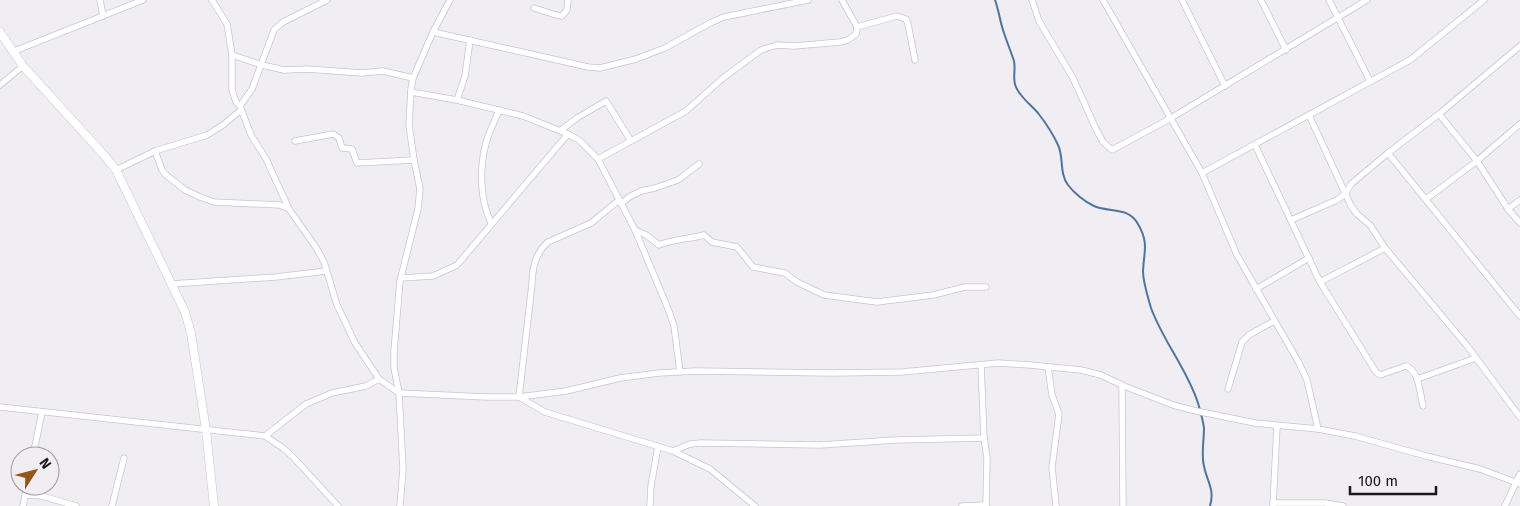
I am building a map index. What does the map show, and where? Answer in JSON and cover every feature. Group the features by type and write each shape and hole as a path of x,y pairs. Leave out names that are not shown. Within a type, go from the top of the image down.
{"street":[{"path":"100,0 103,16"},
{"path":"12,52 142,0"},
{"path":"212,0 226,24 232,55 232,90 251,135 266,159 289,209 317,249 337,305 363,355 379,378 399,393 519,397 566,391 620,378 680,372 892,372 998,364 1048,366 1081,370 1101,375 1173,405 1204,413 1255,423 1318,429 1355,436 1426,456 1480,468 1518,483"},
{"path":"116,170 155,151 207,135 223,125 240,108 252,89 274,30 326,0"},
{"path":"400,506 403,469 399,393 394,368 394,351 401,278 418,208 420,189 409,125 410,92 413,78 433,32 450,0"},
{"path":"534,8 562,16 567,10 568,0"},
{"path":"433,32 588,67 600,68 636,59 664,48 724,17 808,0"},
{"path":"598,159 686,111 723,78 761,50 777,45 794,46 840,42 854,37 857,27 842,0"},
{"path":"1032,0 1039,21 1073,78 1096,129 1103,142 1112,150 1171,118 1367,0"},
{"path":"1103,0 1202,173 1234,250 1299,364 1307,380 1318,429"},
{"path":"1182,0 1225,86"},
{"path":"1261,0 1286,50"},
{"path":"1329,0 1370,81"},
{"path":"1202,173 1410,60 1484,0"},
{"path":"857,27 897,16 906,19 915,60"},
{"path":"0,32 23,66 116,170 185,312 191,333 206,430 214,506"},
{"path":"457,100 465,76 470,40"},
{"path":"1291,220 1337,200 1345,194 1351,184 1520,46"},
{"path":"232,55 284,70 307,69 362,73 383,71 413,78"},
{"path":"0,86 23,66"},
{"path":"410,92 457,100 523,116 561,130 579,140 598,159 635,230 669,311 674,326 680,372"},
{"path":"561,130 606,101 631,141"},
{"path":"492,223 486,212 482,196 482,168 486,143 499,110"},
{"path":"1439,114 1477,161 1520,223"},
{"path":"1309,115 1351,206 1370,225 1385,248 1476,358 1520,417"},
{"path":"1426,199 1477,161 1520,124"},
{"path":"295,141 333,134 338,138 342,148 352,150 357,163 414,160"},
{"path":"401,278 433,276 457,265 568,134"},
{"path":"1254,145 1320,282 1376,372 1380,375 1409,366 1417,379 1423,406"},
{"path":"155,151 165,174 185,190 200,198 214,202 280,205 289,209"},
{"path":"1388,153 1520,316"},
{"path":"519,397 532,270 538,254 544,246 548,242 591,223 620,202 641,191 678,180 698,164"},
{"path":"1508,208 1520,200"},
{"path":"635,230 646,235 659,245 682,238 690,239 704,235 712,242 737,247 753,267 785,272 797,282 824,294 877,302 933,295 964,287 986,287"},
{"path":"1320,282 1385,248"},
{"path":"1256,289 1309,258"},
{"path":"171,284 276,277 326,271"},
{"path":"1228,389 1242,342 1249,335 1274,321"},
{"path":"1417,379 1476,358"},
{"path":"962,506 986,505 987,458 984,438 981,365"},
{"path":"1048,366 1052,395 1058,414 1052,467 1056,506"},
{"path":"265,436 306,404 332,393 366,386 379,378"},
{"path":"1122,385 1123,506"},
{"path":"519,397 545,412 673,451 710,469 755,506"},
{"path":"0,407 265,436 293,457 338,506"},
{"path":"35,446 42,412"},
{"path":"1277,426 1273,505 1325,503 1343,506"},
{"path":"673,451 690,444 701,443 828,445 895,440 984,438"},
{"path":"650,506 651,486 658,446"},
{"path":"112,506 124,458"},
{"path":"1505,506 1518,483 1520,474"},
{"path":"23,506 25,496"},
{"path":"42,496 76,506"},
{"path":"329,506 332,499"}],"waterway":[{"path":"995,0 1014,61 1014,81 1016,87 1023,98 1041,117 1056,141 1060,150 1063,175 1068,185 1080,197 1094,206 1124,212 1134,218 1144,237 1143,276 1151,308 1188,378 1201,415 1204,428 1203,461 1212,495 1210,506"}]}
